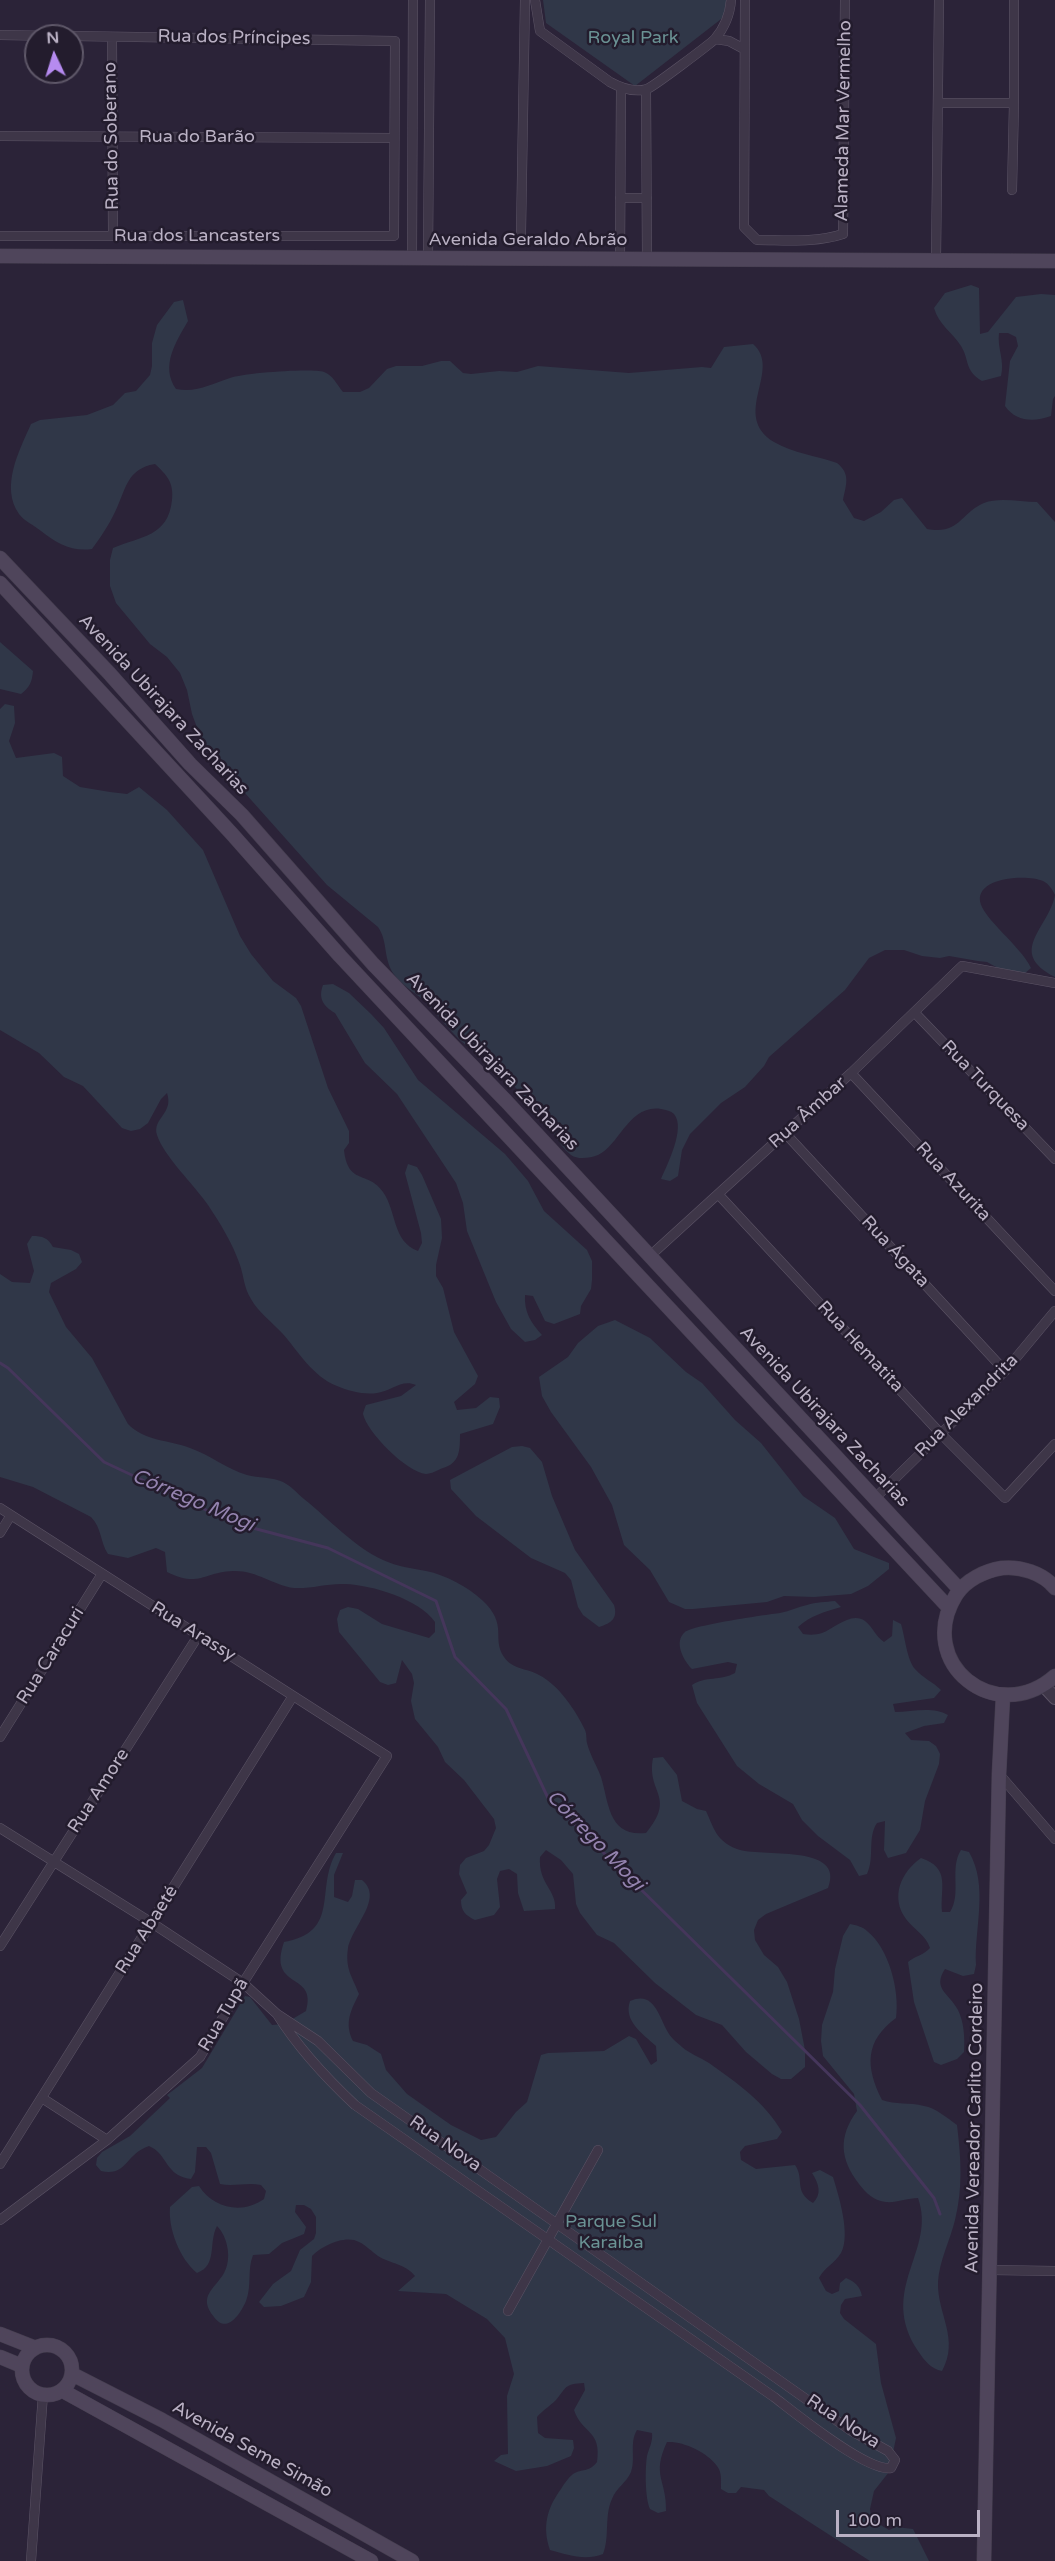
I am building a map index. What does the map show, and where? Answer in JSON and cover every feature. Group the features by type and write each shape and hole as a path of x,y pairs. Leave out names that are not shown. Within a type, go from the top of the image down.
{"main road":[{"name":"Avenida Geraldo Abrão","path":"0,256 1055,261"},
{"name":"Avenida Ubirajara Zacharias","path":"0,558 109,673 190,764 242,816 373,964 651,1255 960,1590"},
{"name":"Avenida Ubirajara Zacharias","path":"0,583 232,834 340,956 948,1608"},
{"path":"1054,1584 1029,1571 1004,1568 987,1571 972,1579 960,1590 948,1608 944,1629 945,1643 956,1669 976,1687 1003,1696 1017,1695 1044,1686 1055,1676"},
{"name":"Avenida Vereador Carlito Cordeiro","path":"984,2561 999,1774 1003,1696"},
{"path":"0,2334 33,2347 54,2346 70,2361 72,2374 63,2391 50,2395 43,2394 27,2382 23,2376 22,2366 24,2358 33,2347"},
{"path":"0,2357 22,2366"},
{"name":"Avenida Seme Simão","path":"72,2374 162,2420 412,2561"},
{"path":"63,2391 371,2561"}],"street":[{"path":"412,258 413,0"},
{"path":"428,258 429,0"},
{"path":"521,233 525,0"},
{"path":"535,0 540,31 621,88 646,89 715,39 729,16 731,0"},
{"path":"715,39 729,41 744,48 745,0"},
{"name":"Alameda Mar Vermelho","path":"744,48 744,227 757,240 824,240 843,234 845,0"},
{"path":"936,260 939,0"},
{"path":"1012,190 1014,0"},
{"path":"0,35 24,35"},
{"path":"525,39 546,35"},
{"name":"Rua dos Príncipes","path":"84,36 395,41 394,138"},
{"name":"Rua do Soberano","path":"111,37 113,236"},
{"path":"620,259 621,88"},
{"path":"646,89 647,259"},
{"path":"938,103 1014,103"},
{"name":"Rua do Barão","path":"0,136 394,138"},
{"name":"Rua dos Lancasters","path":"0,236 394,236 394,138"},
{"path":"620,198 647,198"},
{"name":"Rua Âmbar","path":"651,1255 852,1073 962,966 1055,983"},
{"name":"Rua Turquesa","path":"915,1013 1055,1159"},
{"name":"Rua Azurita","path":"852,1073 1055,1291"},
{"name":"Rua Ágata","path":"786,1134 1005,1371"},
{"name":"Rua Hematita","path":"718,1194 941,1434 1005,1498 1055,1444"},
{"name":"Rua Alexandrita","path":"875,1498 1005,1371 1055,1311"},
{"name":"Rua Arassy","path":"0,1508 387,1756"},
{"path":"0,1533 11,1515"},
{"name":"Rua Caracuri","path":"0,1737 102,1574"},
{"name":"Rua Amore","path":"0,1946 198,1636"},
{"path":"1044,1686 1055,1698"},
{"name":"Rua Abaeté","path":"0,2164 293,1696"},
{"name":"Rua Tupã","path":"0,2220 107,2140 200,2057 243,1983 387,1756"},
{"path":"999,1774 1055,1839"},
{"name":"Rua Nova","path":"0,1828 243,1983 277,2014 318,2041 371,2093 850,2430 888,2451 893,2456 894,2464 891,2468 882,2468 841,2447 356,2105 300,2050 277,2014"},
{"path":"42,2098 107,2140"},
{"path":"508,2310 598,2150"},
{"path":"991,2270 1055,2271"},
{"path":"31,2561 43,2394"}],"green space":[{"name":"Royal Park","path":"543,0 727,0 725,16 635,86 546,23"},
{"path":"971,285 979,288 980,334 988,332 1016,297 1055,295 1055,396 1051,416 1032,420 1020,418 1005,406 1010,361 1018,346 1016,337 1008,333 999,333 1001,376 982,381 972,373 961,346 939,319 934,308 945,293"},
{"path":"183,300 188,321 172,354 169,372 176,389 184,390 204,387 249,374 317,371 327,373 343,392 360,392 369,388 387,369 396,366 422,366 441,361 450,361 463,373 471,374 517,372 538,366 629,373 711,368 724,347 753,344 761,355 763,366 756,406 756,419 762,431 781,446 837,463 846,476 843,500 854,518 864,521 881,512 894,500 902,498 927,529 938,530 953,526 976,507 990,501 1037,502 1055,522 1055,895 1043,881 1015,878 994,882 986,887 981,893 980,901 987,916 1019,951 1031,968 1024,974 1005,972 987,962 949,956 940,958 922,956 904,950 885,950 869,958 845,990 769,1057 745,1087 721,1103 690,1134 682,1150 678,1176 670,1181 661,1179 671,1156 678,1128 674,1114 661,1109 650,1109 641,1113 598,1155 577,1158 571,1155 561,1145 539,1111 502,1074 461,1041 423,1000 396,977 389,964 378,927 327,885 211,755 199,733 180,673 167,657 150,644 116,603 110,586 110,560 113,548 151,533 165,521 172,494 171,484 163,472 155,464 145,467 132,476 110,522 92,549 71,548 52,539 24,519 14,503 11,492 13,469 31,424 40,420 87,415 113,405 125,393 136,391 150,375 152,343 157,325 174,302"},
{"path":"0,642 33,671 30,684 21,694 0,689"},
{"path":"5,704 14,706 15,723 9,741 16,758 54,753 62,757 63,776 80,787 127,794 139,787 167,810 203,850 240,936 251,954 273,981 296,998 301,1006 328,1088 349,1131 349,1143 344,1150 350,1169 377,1185 383,1192 399,1233 410,1246 418,1251 422,1243 421,1233 405,1173 408,1164 417,1167 422,1175 441,1219 442,1238 436,1276 443,1288 454,1332 478,1376 475,1384 454,1402 457,1410 476,1408 490,1397 499,1398 500,1407 493,1424 460,1434 458,1455 449,1466 428,1474 418,1472 388,1450 366,1422 363,1414 366,1405 401,1396 416,1385 406,1383 382,1392 367,1393 346,1389 328,1382 306,1363 282,1333 254,1304 226,1234 208,1205 160,1143 156,1129 168,1106 167,1093 161,1099 148,1123 140,1129 131,1131 122,1128 83,1086 64,1077 39,1053 0,1030 0,709"},
{"path":"1055,895 1055,977 1041,968 1033,958 1032,949 1034,939"},
{"path":"333,984 349,993 384,1028 418,1080 505,1154 528,1181 544,1211 587,1250 592,1261 592,1280 591,1289 581,1306 580,1314 554,1324 545,1321 533,1296 525,1295 529,1317 542,1335 535,1340 525,1342 511,1329 496,1302 467,1231 463,1203 456,1183 397,1094 365,1063 335,1013 327,1008 321,998 323,985"},
{"path":"32,1236 45,1238 53,1247 79,1254 82,1262 76,1269 51,1283 49,1292 66,1327 92,1358 128,1424 141,1434 190,1448 240,1472 283,1482 351,1540 372,1554 394,1564 441,1575 476,1595 495,1617 500,1650 504,1657 512,1664 546,1679 560,1692 577,1715 585,1730 588,1747 601,1777 612,1816 624,1830 646,1833 655,1821 660,1802 653,1779 653,1758 663,1757 677,1775 682,1801 706,1811 720,1838 730,1846 748,1851 798,1855 813,1858 825,1864 830,1874 828,1888 766,1914 758,1920 754,1930 755,1940 764,1955 778,1967 787,1982 799,2019 805,2050 805,2067 791,2079 781,2079 772,2074 746,2052 722,2025 696,2015 655,1983 614,1943 597,1935 576,1904 573,1874 561,1860 546,1850 540,1857 540,1866 555,1902 555,1909 524,1911 518,1893 517,1874 509,1869 500,1871 497,1879 500,1907 494,1915 475,1920 464,1912 461,1900 467,1893 459,1874 460,1865 466,1858 484,1851 489,1845 496,1828 494,1819 464,1780 445,1762 438,1747 415,1719 411,1701 414,1683 412,1674 402,1660 396,1683 388,1685 380,1682 339,1632 337,1619 340,1610 348,1607 358,1609 382,1624 429,1638 435,1632 435,1622 418,1606 381,1590 368,1587 339,1584 294,1588 241,1571 223,1572 194,1579 178,1577 167,1572 165,1552 156,1548 128,1558 108,1554 95,1521 91,1517 33,1487 0,1477 0,1274 12,1282 30,1283 34,1271 27,1244"},
{"path":"615,1320 650,1338 686,1372 702,1383 735,1420 761,1443 803,1496 835,1518 854,1549 889,1563 889,1569 868,1586 851,1594 814,1597 784,1596 767,1602 693,1609 685,1609 669,1602 650,1570 624,1545 612,1505 591,1467 542,1396 539,1377 568,1357 578,1343 598,1326"},
{"path":"512,1447 530,1448 542,1462 552,1496 575,1550 614,1605 614,1617 607,1624 599,1627 583,1615 578,1607 571,1580 565,1573 531,1558 476,1516 451,1489 450,1480"},
{"path":"835,1601 841,1607 818,1614 803,1623 798,1627 803,1634 820,1634 848,1619 860,1618 868,1623 884,1642 892,1636 893,1620 901,1624 912,1665 941,1690 934,1698 893,1704 895,1712 929,1710 948,1715 944,1723 924,1726 905,1733 911,1740 929,1741 936,1746 940,1754 939,1764 925,1801 920,1830 906,1853 888,1858 884,1850 885,1821 877,1823 872,1835 871,1861 867,1874 859,1876 850,1860 818,1836 802,1820 793,1804 759,1784 737,1766 697,1703 692,1685 702,1680 735,1673 737,1664 728,1662 692,1669 683,1656 680,1646 685,1632 701,1626 780,1613 814,1603"},
{"path":"961,1850 969,1852 978,1879 976,1965 974,1974 963,1976 945,1969 941,1976 943,1991 960,2015 963,2025 964,2052 957,2059 941,2065 934,2062 914,2002 908,1962 930,1948 901,1911 898,1894 908,1870 921,1858 937,1867 942,1879 942,1912 950,1912 955,1897 956,1865"},
{"name":"Parque Sul Karaíba","path":"336,1853 343,1853 334,1875 334,1897 348,1902 352,1896 355,1880 362,1880 368,1887 370,1895 369,1903 348,1948 348,1967 359,1994 351,2011 350,2034 353,2041 367,2045 381,2054 386,2070 407,2094 451,2125 481,2140 496,2137 527,2102 541,2055 604,2051 629,2036 636,2039 651,2065 657,2061 656,2046 640,2032 629,2015 630,2001 645,1999 655,2007 673,2039 750,2094 767,2111 782,2132 777,2139 745,2146 740,2152 741,2160 756,2169 795,2165 803,2194 813,2203 818,2196 818,2189 812,2173 820,2170 833,2177 843,2216 844,2245 839,2257 819,2278 826,2291 832,2294 839,2291 840,2283 846,2278 860,2290 862,2296 845,2299 840,2313 844,2319 876,2344 881,2383 896,2438 889,2472 874,2491 870,2509 871,2517 889,2530 896,2527 913,2529 929,2561 870,2561 769,2496 764,2490 741,2487 736,2493 728,2493 721,2489 720,2471 713,2461 694,2448 680,2443 667,2442 662,2453 660,2471 666,2511 658,2513 650,2509 646,2491 646,2462 652,2433 637,2430 633,2440 631,2472 614,2495 610,2506 603,2554 583,2557 550,2550 546,2526 552,2503 571,2476 591,2468 597,2462 597,2444 577,2418 574,2410 585,2390 584,2383 567,2387 537,2417 538,2433 545,2438 573,2440 574,2448 571,2456 547,2466 516,2471 494,2461 501,2455 508,2454 507,2396 514,2374 505,2338 487,2319 446,2294 398,2291 415,2276 403,2267 378,2256 362,2243 347,2239 327,2245 312,2256 311,2282 304,2297 281,2306 264,2307 259,2302 273,2284 291,2271 300,2250 314,2239 316,2217 311,2209 304,2205 296,2205 295,2212 306,2227 304,2234 282,2243 269,2254 253,2255 248,2295 241,2311 229,2323 219,2322 214,2317 209,2310 207,2298 224,2273 228,2261 228,2248 224,2236 217,2226 208,2265 197,2273 185,2260 176,2243 171,2225 170,2207 192,2187 199,2186 212,2200 237,2208 247,2207 264,2199 266,2191 261,2185 220,2184 211,2153 206,2147 197,2147 195,2172 191,2179 176,2174 160,2154 149,2146 135,2154 116,2171 101,2171 96,2165 97,2158 102,2152 130,2136 170,2098 167,2095 202,2068 245,1996 250,1997 272,2025 284,2024 306,2011 308,1999 305,1990 287,1975 282,1968 281,1957 284,1942 302,1937 313,1929 320,1919 330,1867"},
{"path":"850,1924 864,1928 875,1939 887,1959 894,1983 896,2018 878,2036 871,2055 873,2076 882,2100 928,2107 957,2125 960,2161 959,2196 955,2220 940,2266 938,2282 949,2348 942,2371 925,2361 918,2351 907,2329 903,2308 905,2289 920,2236 922,2217 918,2198 882,2201 871,2196 859,2184 848,2166 844,2148 847,2130 857,2111 854,2094 823,2056 822,2025 833,1992 835,1969 843,1936"}],"waterway":[{"name":"Córrego Mogi","path":"0,1363 8,1368 104,1462 234,1523 328,1548 436,1601 455,1657 506,1709 548,1798 860,2105 934,2198 940,2214"}]}
